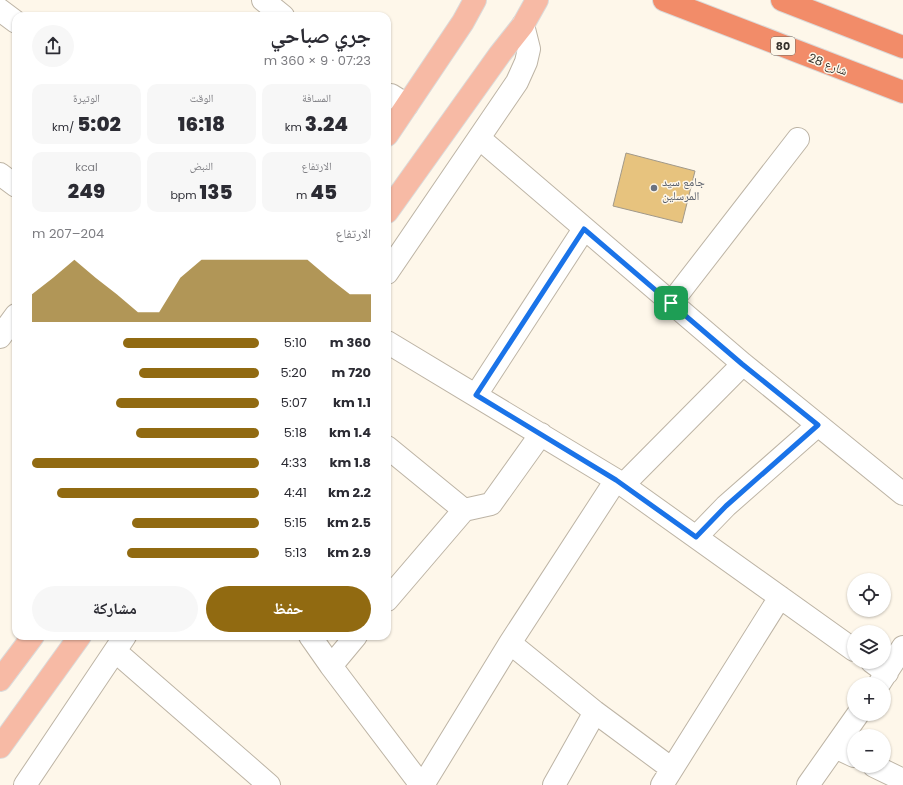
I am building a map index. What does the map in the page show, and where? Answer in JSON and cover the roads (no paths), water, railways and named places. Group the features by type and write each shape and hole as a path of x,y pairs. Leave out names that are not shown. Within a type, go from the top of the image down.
{"highway":[{"name":"شارع 28","path":"664,0 903,92"},
{"path":"782,0 903,47"}],"main road":[{"path":"391,129 475,0"},
{"path":"391,206 500,54 523,25 537,0"},
{"path":"0,680 30,640"},
{"path":"0,747 77,640"}],"street":[{"path":"263,0 278,12"},
{"path":"0,10 12,19"},
{"path":"391,267 523,73 529,49 523,25"},
{"path":"391,95 407,106"},
{"path":"479,138 742,364 903,494"},
{"path":"671,303 798,139"},
{"path":"0,174 12,183"},
{"path":"476,395 584,229"},
{"path":"0,337 12,320"},
{"path":"391,344 619,482 847,645"},
{"path":"313,640 422,785 510,643 619,482 742,364"},
{"path":"696,537 726,506 818,425"},
{"path":"391,595 464,510 491,504 541,434"},
{"path":"391,450 464,510"},
{"path":"510,643 595,712 667,777 780,597"},
{"path":"331,666 353,640"},
{"path":"25,785 120,643 269,785"},
{"path":"879,673 903,648"},
{"path":"554,785 595,712"},
{"path":"808,785 845,751 856,721"},
{"path":"888,773 903,780"}],"place":[{"name":"جامع سيد المرسلين","path":"654,188"}]}
